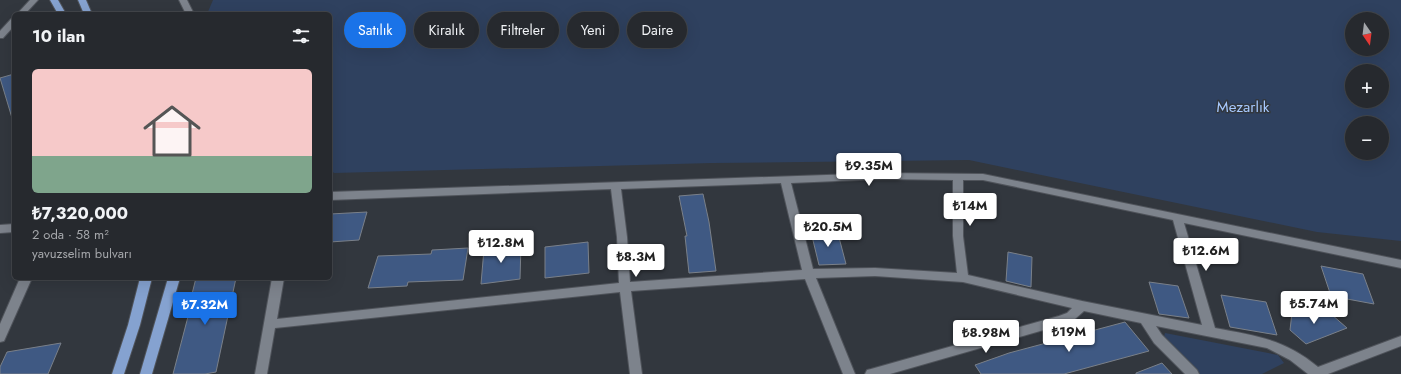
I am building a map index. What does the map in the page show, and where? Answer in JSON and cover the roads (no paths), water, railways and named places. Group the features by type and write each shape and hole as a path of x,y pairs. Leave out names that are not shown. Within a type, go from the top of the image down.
{"main road":[{"path":"54,0 61,12"},
{"path":"82,0 87,12"},
{"path":"118,374 134,325 145,280"},
{"path":"146,374 173,280"}],"street":[{"path":"23,12 34,0"},
{"path":"183,0 189,12"},
{"path":"0,36 12,23"},
{"path":"332,196 883,176 983,177 1178,219 1401,264"},
{"path":"958,177 958,236 963,278"},
{"path":"785,179 809,274 849,374"},
{"path":"615,185 622,237 625,288 636,374"},
{"path":"1178,219 1210,332"},
{"path":"0,229 12,228"},
{"path":"271,324 625,288 809,274 875,272 963,278 1082,306 1267,343 1282,348 1295,355 1316,374 1401,341"},
{"path":"0,337 25,280"},
{"path":"262,374 278,280"},
{"path":"872,374 1061,320 1072,316 1082,306"},
{"path":"1144,318 1158,339 1193,374"}],"park label":[{"name":"Mezarlık","path":"1243,107"}]}
